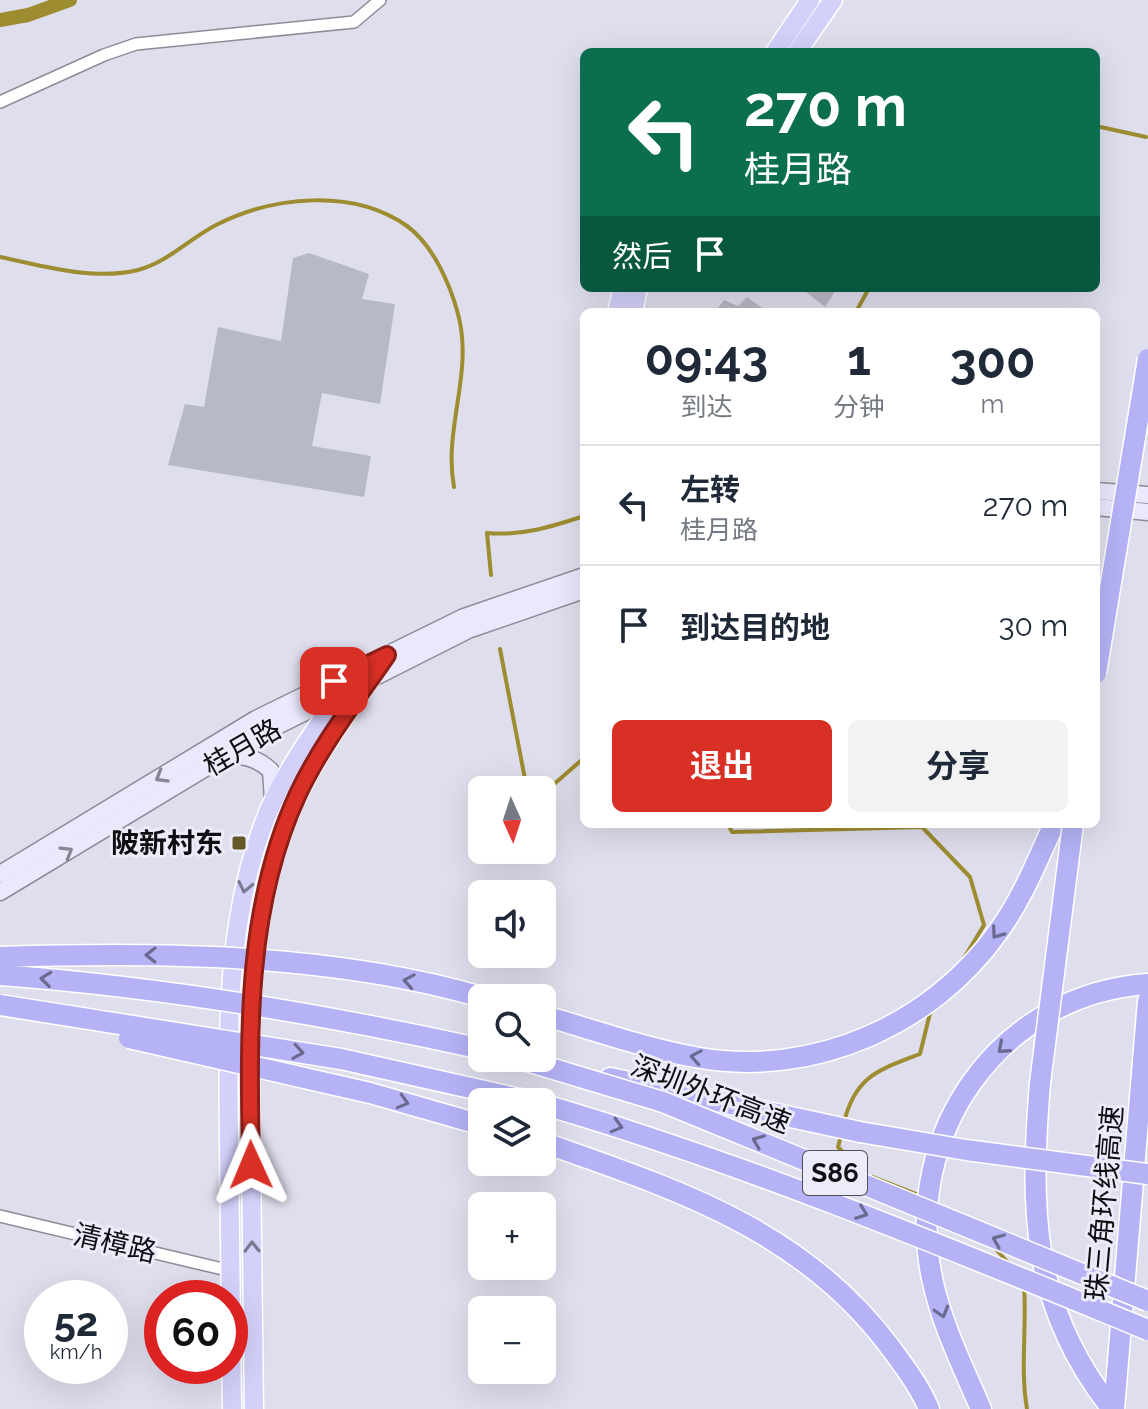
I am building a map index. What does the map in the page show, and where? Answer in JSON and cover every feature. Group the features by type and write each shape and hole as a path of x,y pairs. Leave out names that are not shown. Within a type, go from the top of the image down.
{"highway":[{"path":"1100,649 1148,359"},
{"path":"556,1019 665,1051 714,1060 777,1060 851,1044 919,1010 976,961 1019,899 1052,828"},
{"path":"1072,828 1040,1083 1034,1205 1038,1241 1054,1309 1081,1366 1113,1409"},
{"path":"0,957 158,954 253,960 347,971 468,995"},
{"path":"0,975 237,1003 468,1046"},
{"path":"981,1409 947,1328 932,1278 928,1251 927,1204 931,1170 947,1122 966,1086 988,1061 1049,1013 1106,991 1148,984"},
{"name":"珠三角环线高速","path":"1113,1409 1148,1001"},
{"path":"0,1007 341,1059 470,1088"},
{"path":"0,1007 370,1093 468,1121"},
{"path":"556,1066 887,1137 1148,1174"},
{"name":"深圳外环高速","path":"556,1069 663,1102 1148,1301"},
{"name":"深圳外环高速","path":"556,1108 789,1184 1148,1330"},
{"path":"556,1147 713,1206 757,1229 796,1255 854,1304 903,1364 928,1407"}],"main road":[{"path":"778,48 810,0"},
{"path":"800,48 833,0"},
{"path":"1100,491 1148,495"},
{"path":"1100,507 1148,512"},
{"path":"232,1409 229,1071 234,948 248,872 272,802 340,694 387,655 464,617 580,577"},
{"name":"桂月路","path":"0,874 256,719 468,630 580,591"},
{"path":"254,1409 250,1074 258,932 276,851 298,793 363,674"},
{"name":"桂月路","path":"0,892 223,757 340,694"},
{"path":"223,757 249,757 262,762 271,771 274,781 272,802"}],"street":[{"path":"0,102 104,55 136,44 354,22 380,0"},
{"name":"清樟路","path":"0,1216 231,1271"}],"building":[{"path":"309,253 369,274 362,299 395,304 380,404 322,393 312,446 371,456 364,497 168,465 185,404 204,407 218,327 281,341 293,258"},
{"path":"806,292 834,292 825,307"},
{"path":"747,297 762,308 718,308 724,300 738,306"}],"waterway":[{"path":"0,20 28,15 70,0"},
{"path":"1100,127 1146,137"},
{"path":"0,257 69,271 121,273 149,266 216,225 262,208 313,200 338,201 386,214 407,226 425,244 445,278 458,314 463,358 452,443 454,487"},
{"path":"858,308 867,292"},
{"path":"491,575 487,533 524,532 580,517"},
{"path":"500,649 525,779 553,785 580,761"},
{"path":"730,828 732,832 884,828"},
{"path":"923,828 970,877 984,925 964,958"},
{"path":"844,1122 855,1094 871,1076 920,1054 931,1009"},
{"path":"841,1135 838,1147 864,1174"},
{"path":"873,1177 924,1197"},
{"path":"995,1248 1010,1265"},
{"path":"1024,1285 1027,1409"}],"place":[{"name":"陂新村东","path":"239,843"}],"route":[{"path":"251,1165 251,1024 258,932 265,890 286,821 312,766 387,655 334,681"}]}
